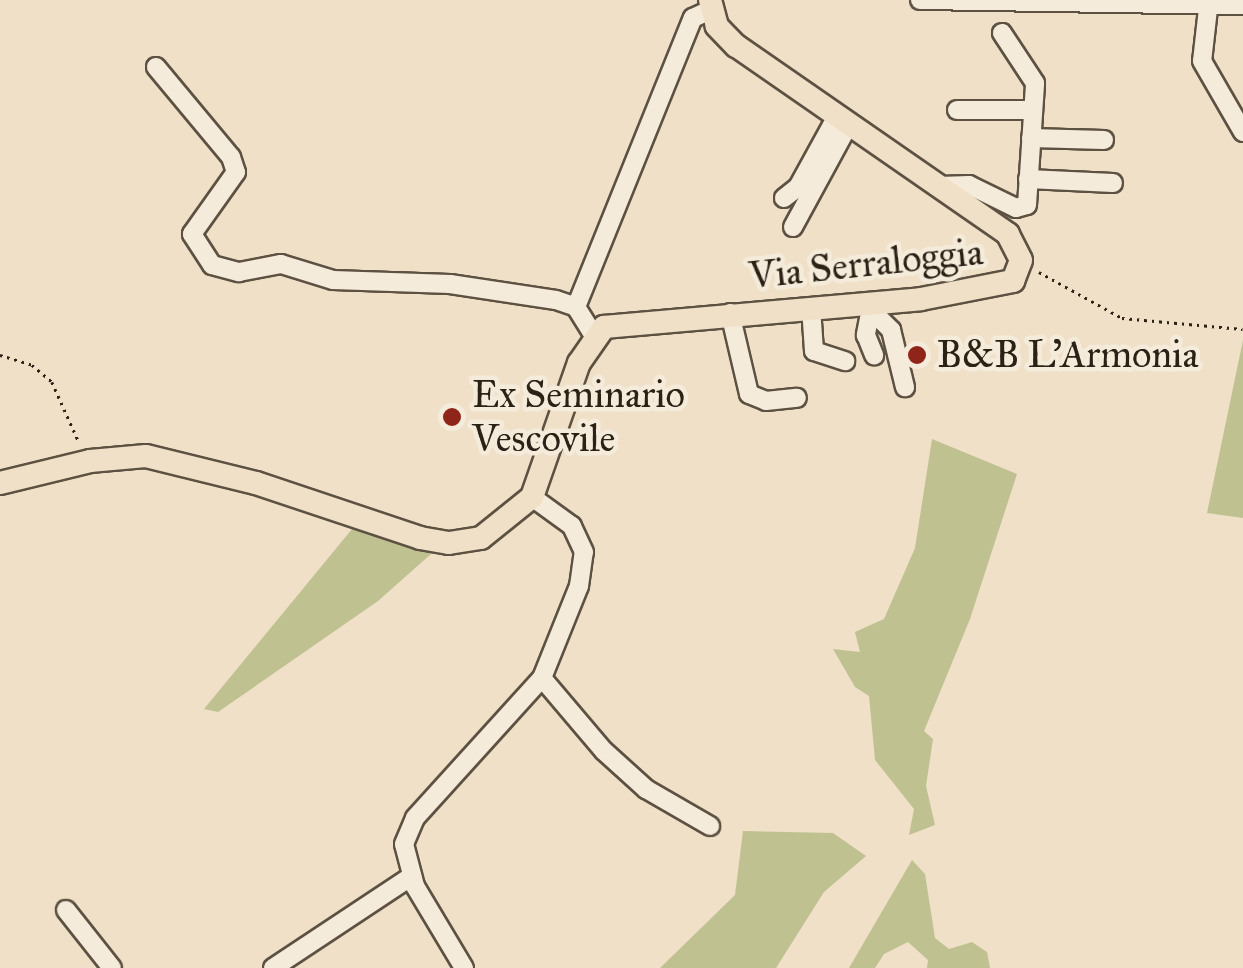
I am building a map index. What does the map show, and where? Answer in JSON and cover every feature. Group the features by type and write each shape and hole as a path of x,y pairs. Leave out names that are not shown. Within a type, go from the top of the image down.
{"main road":[{"name":"Via Serraloggia","path":"593,334 632,321 811,306 871,305 998,289 1012,282 1021,260 1008,234 736,46 710,5"},
{"path":"0,483 90,461 146,456 256,482 449,544 481,538 532,496 593,334"}],"street":[{"path":"920,0 1209,1 1243,5"},
{"path":"1209,1 1202,61 1235,104 1243,132"},
{"name":"Via Serraloggia","path":"576,307 693,18 710,5"},
{"path":"938,186 969,185 1024,208 1035,84 1002,33"},
{"path":"156,66 231,157 236,172 192,234 212,265 239,272 281,264 333,280 450,284 576,307 593,334"},
{"path":"957,110 1033,110"},
{"path":"784,198 798,187 843,120"},
{"path":"793,227 843,120"},
{"path":"1031,138 1104,140"},
{"path":"1028,179 1113,183"},
{"path":"871,305 866,335 874,355"},
{"path":"871,305 892,330 905,386"},
{"path":"811,306 814,351 845,361"},
{"path":"730,312 749,394 766,401 798,398"},
{"path":"464,968 412,876 404,844 415,818 542,678 579,586 584,552 572,526 532,496"},
{"path":"542,678 604,751 646,789 710,826"},
{"path":"273,968 412,876"},
{"path":"66,910 112,968"}],"path":[{"path":"1021,260 1122,318 1243,329"},
{"path":"0,355 32,365 52,382 90,461"}],"green space":[{"path":"1243,340 1243,518 1207,513"},
{"path":"932,439 1017,474 970,619 924,731 933,739 926,786 935,825 909,835 914,809 875,760 869,696 855,687 833,649 860,652 855,632 884,619 915,548"},
{"path":"357,523 440,546 378,601 218,712 204,709"},
{"path":"743,831 833,833 866,856 824,892 776,968 660,968 735,895"},
{"path":"912,860 925,874 935,938 949,949 972,942 987,952 990,968 927,968 928,960 908,942 884,954 875,968 849,968"}],"place":[{"name":"B&B L'Armonia","path":"917,355"},
{"name":"Ex Seminario Vescovile","path":"452,417"}]}
